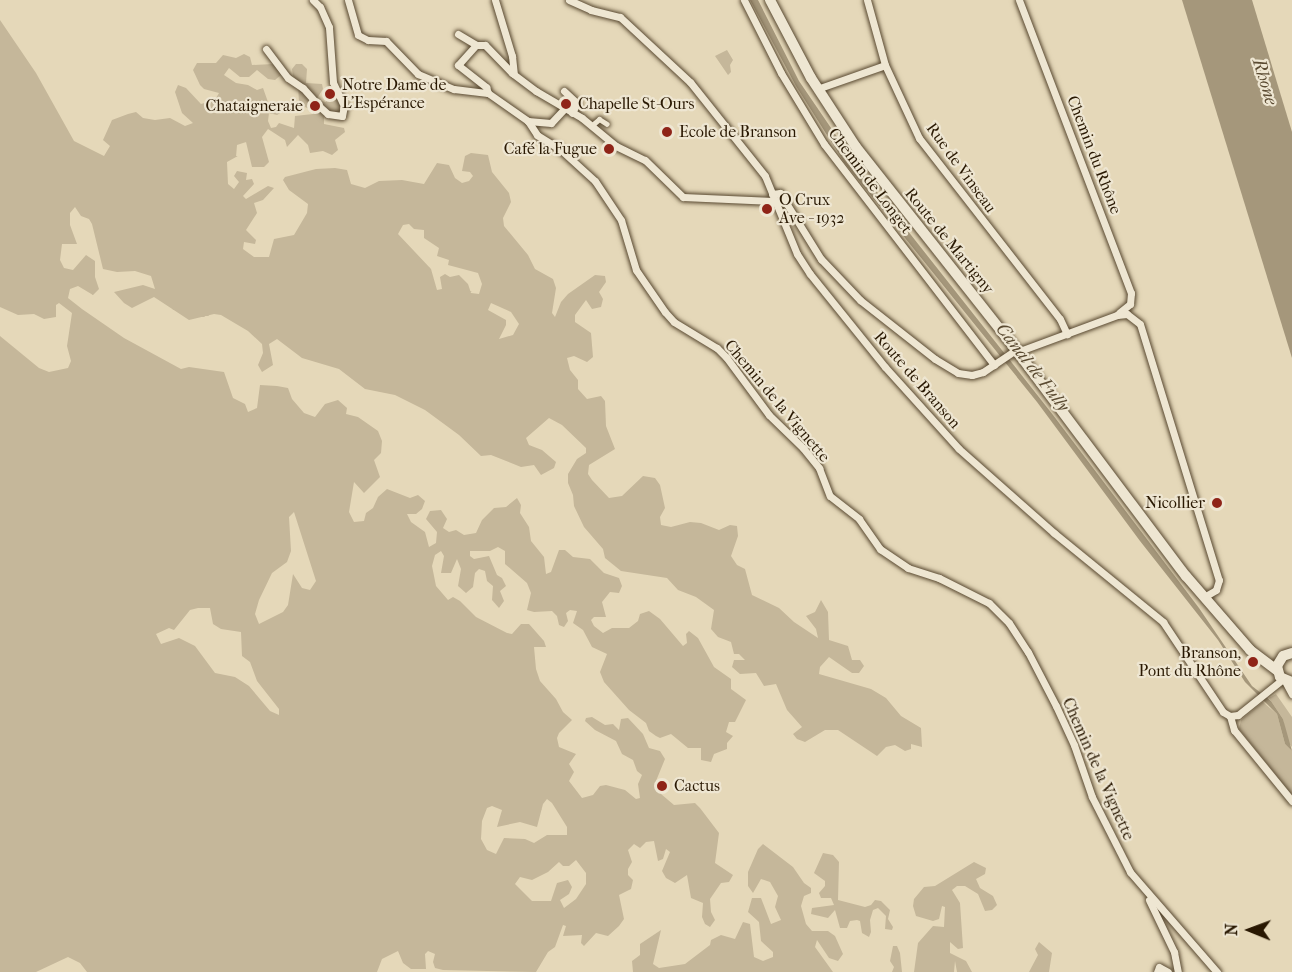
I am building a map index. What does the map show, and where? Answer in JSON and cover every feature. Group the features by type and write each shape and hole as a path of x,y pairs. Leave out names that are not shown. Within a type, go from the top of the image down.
{"main road":[{"name":"Route de Martigny","path":"770,0 817,89 856,147 1204,597 1257,657 1284,678"},
{"path":"1257,657 1288,654"},
{"path":"1284,678 1278,662 1288,654"}],"street":[{"path":"266,49 288,78 303,88 328,114 342,116 344,106 333,82 329,27 320,7 314,0"},
{"path":"348,0 358,35 363,39 386,41 406,64 436,83 469,93 488,93"},
{"path":"495,0 512,56 514,74"},
{"name":"Route de Branson","path":"569,0 591,10 620,17 675,68 757,164 797,254 810,274 885,367 959,449 1054,533 1163,622 1218,705 1230,716 1234,730 1292,801"},
{"name":"Chemin de Longet","path":"744,0 781,73 824,144 996,364"},
{"name":"Rue de Vinseau","path":"867,0 885,65 910,119 930,154 1060,319 1066,334"},
{"name":"Chemin du Rhône","path":"1019,0 1131,293 1130,304 1117,315"},
{"path":"458,34 476,45 485,45 514,74 591,126 616,146 645,160 683,197 773,197 780,193 784,204 831,270 893,328 935,359 965,375 983,372 1015,352 1117,315 1131,316 1142,329 1219,580 1216,590 1204,597"},
{"name":"Chemin de la Vignette","path":"476,45 458,65 486,87 488,93 528,121 537,135 561,150 595,180 621,220 636,270 665,312 674,322 717,348 726,357 769,415 803,448 819,468 830,496 859,519 880,549 908,568 939,578 989,603 1009,623 1028,652 1074,745 1092,797 1130,872 1144,891 1217,972"},
{"path":"817,89 885,65"},
{"path":"564,91 577,103 572,113"},
{"path":"528,121 551,123 564,109"},
{"path":"591,126 599,119 607,124"},
{"path":"1230,716 1238,715 1284,678 1292,694"},
{"path":"1144,891 1173,952 1178,972"},
{"path":"1158,972 1159,967 1168,972"}],"shaded area":[{"path":"0,20 36,73 74,141 104,156 110,146 103,140 112,120 128,114 136,112 143,118 155,120 170,118 185,126 193,123 182,113 175,92 178,85 186,88 201,104 215,100 219,93 204,89 193,70 197,63 216,63 223,55 236,58 244,54 250,57 252,65 273,64 279,69 281,75 275,80 268,79 257,70 249,77 240,77 229,68 224,75 236,83 248,85 257,90 263,88 268,102 281,106 284,111 277,115 269,113 268,121 271,128 276,127 279,123 294,128 295,116 313,114 313,111 299,104 298,81 293,76 292,69 296,64 302,64 307,69 306,83 322,84 323,89 316,100 326,102 327,90 333,88 342,108 339,115 324,116 324,124 344,128 345,132 335,140 338,150 332,155 323,151 310,153 308,145 298,135 287,147 285,140 268,129 262,137 269,162 264,167 252,167 246,142 237,145 236,157 227,162 228,184 234,189 239,182 234,176 237,171 247,173 246,180 252,179 254,184 243,196 246,199 268,186 274,188 263,200 254,203 257,213 246,230 256,240 255,244 244,242 243,249 254,257 269,257 274,239 294,235 307,213 308,204 289,190 283,180 285,177 316,169 335,168 347,170 351,184 365,188 379,181 402,180 424,184 437,163 449,165 455,178 462,183 469,181 473,176 470,172 462,171 465,156 471,153 488,155 492,172 509,193 511,202 503,218 504,226 528,255 535,269 553,279 556,288 552,313 555,317 561,302 568,294 595,275 605,276 606,282 599,292 603,299 601,307 592,309 586,300 575,315 575,322 591,333 593,357 587,362 574,356 567,358 570,370 578,380 578,389 587,399 601,396 605,401 606,426 615,449 589,465 588,474 592,480 609,498 622,496 643,476 655,478 660,485 665,508 660,517 661,525 671,527 690,522 701,523 719,530 730,525 737,526 738,536 731,556 737,565 745,569 752,595 779,608 794,622 818,638 816,629 806,616 815,612 821,600 828,612 829,640 848,646 852,660 860,660 864,666 859,673 852,673 829,657 820,667 819,674 871,689 886,698 901,716 921,728 922,747 911,744 911,749 905,751 895,745 886,747 877,756 838,730 825,730 805,742 797,739 793,734 802,727 787,710 776,684 764,686 756,673 740,674 732,667 734,660 745,660 739,654 734,654 731,642 718,637 711,629 714,610 696,597 678,590 667,578 621,571 605,558 603,549 584,527 574,506 573,495 568,483 568,474 577,459 586,453 586,448 562,425 549,418 526,438 529,445 542,450 556,462 554,468 541,475 534,465 521,467 491,455 481,456 459,435 425,410 395,395 365,389 339,369 302,358 277,339 269,344 273,365 262,372 258,365 263,353 262,344 248,331 221,315 214,314 189,320 154,297 132,308 124,303 114,292 143,285 155,289 151,276 135,271 117,272 103,269 92,224 89,219 81,216 75,207 70,213 70,225 77,244 62,244 60,260 64,268 73,270 86,255 95,261 95,277 99,289 93,295 78,286 70,289 68,298 82,309 124,338 181,369 189,367 224,372 233,398 245,404 248,412 257,408 260,385 277,386 288,388 292,399 304,413 315,417 325,404 338,400 347,408 346,414 358,417 378,431 382,441 381,453 374,460 380,477 364,493 354,482 349,512 354,522 364,521 366,513 373,508 378,497 387,489 410,498 418,495 425,501 422,509 416,514 407,514 411,522 425,532 429,547 436,543 437,532 426,519 430,511 441,510 447,519 443,528 449,532 456,530 464,535 476,533 482,520 494,508 506,507 517,498 521,505 520,513 529,527 531,541 544,557 546,574 551,572 559,550 565,550 573,557 590,559 604,573 619,578 622,586 619,593 610,592 602,602 606,617 594,617 591,620 594,626 603,633 612,628 629,628 638,621 640,614 649,611 660,619 683,646 687,643 686,634 689,631 698,638 714,667 731,679 731,689 746,700 735,722 729,722 726,732 733,736 727,743 727,749 714,754 711,762 701,760 701,748 688,748 671,734 660,738 649,731 646,723 629,710 604,682 600,672 607,654 592,647 583,630 573,623 577,611 570,610 566,613 568,621 564,627 559,625 557,616 552,611 527,610 531,593 527,583 505,564 505,551 498,547 490,551 470,551 470,556 474,559 489,556 497,575 502,578 506,586 500,591 504,601 499,608 492,600 493,586 487,581 485,571 479,569 475,573 473,587 466,593 458,586 461,569 457,559 451,573 441,573 444,556 441,551 435,555 432,566 436,586 448,600 453,597 476,617 507,633 512,634 521,624 529,624 544,641 546,647 534,647 536,669 540,681 556,699 563,712 572,720 557,738 559,747 576,754 569,764 574,772 569,781 582,798 593,795 600,786 606,785 625,790 636,799 640,798 638,784 642,775 637,771 633,760 622,754 616,741 595,730 585,721 586,718 592,717 605,725 613,724 619,730 621,719 628,718 643,734 649,748 660,751 665,759 656,781 661,794 674,805 695,803 700,808 719,833 715,863 733,875 729,882 721,883 710,899 711,912 715,920 710,927 705,924 702,917 703,903 691,898 687,875 675,883 666,878 662,871 670,852 666,849 663,859 658,861 654,841 646,842 640,848 634,844 628,850 632,862 628,869 628,875 633,880 631,889 619,895 624,919 619,926 608,936 596,933 584,946 581,943 582,935 563,936 566,926 563,925 555,947 548,952 536,972 443,970 435,968 433,962 435,954 428,951 425,954 426,969 411,969 403,963 398,951 382,959 377,972 87,972 80,963 68,957 36,972 0,972 0,336 39,368 49,372 68,368 71,361 67,346 72,313 59,303 56,305 56,317 44,319 34,314 18,315 0,307","holes":["409,224 414,229 424,230 424,238 439,248 437,256 449,260 448,265 478,273 482,284 479,294 471,293 468,284 459,275 450,277 445,274 440,277 442,289 437,290 431,269 398,234 403,225","491,303 511,312 519,324 513,335 499,339 506,320 488,310","294,512 316,581 310,590 302,588 293,574 288,605 283,612 259,624 255,614 259,600 272,573 287,562 291,551 289,517","210,608 213,624 221,629 241,632 242,656 250,662 257,681 279,709 279,715 270,711 249,686 235,677 215,673 195,646 179,638 161,644 156,634 169,628 174,630 190,610","547,799 567,827 567,835 547,835 534,843 525,839 504,838 496,854 487,850 481,839 482,821 487,808 492,806 502,810 497,827 520,822 537,827 543,804","576,860 586,873 586,884 576,899 564,908 560,900 569,894 572,887 568,880 557,883 551,901 532,901 515,884 520,877 532,880 548,872 559,862 563,866 569,866"]},
{"path":"727,50 733,60 730,65 731,72 728,75 715,56"},
{"path":"1276,694 1292,717 1292,747 1287,741 1283,719 1269,698"},
{"path":"1263,702 1277,714 1285,744 1292,751 1292,795 1239,729 1241,720"},
{"path":"763,844 793,867 804,883 811,888 811,893 804,896 801,906 806,924 812,931 828,931 835,936 843,954 838,961 829,958 817,940 815,947 833,972 633,972 632,961 640,955 640,944 661,930 653,964 659,968 685,964 710,945 711,940 721,935 735,939 743,922 750,924 754,957 763,961 773,957 773,952 761,941 759,922 748,912 752,898 761,898 771,924 781,920 775,907 778,896 770,882 761,879 753,893 748,886 748,872 758,849"},
{"path":"823,853 833,855 839,862 838,900 865,907 871,905 875,900 881,901 890,910 888,919 893,927 892,930 885,929 886,916 878,908 873,910 869,937 862,933 860,921 857,920 850,921 847,928 840,928 835,910 828,918 811,914 812,908 834,905 831,898 821,898 819,893 825,886 825,881 814,873"},
{"path":"974,862 986,868 985,874 976,879 980,888 993,896 997,905 992,910 985,911 978,894 965,886 957,886 952,890 960,903 963,948 958,949 950,942 950,953 966,961 972,972 957,972 955,961 954,972 914,972 918,943 933,926 944,927 945,907 942,906 939,919 933,921 916,916 913,906 914,899 924,887 935,886"},
{"path":"1039,942 1052,953 1049,972 1029,972 1038,955 1035,949"},
{"path":"893,946 897,946 900,953 902,972 892,972 894,967 890,961"}],"water":[{"name":"Canal de Fully","path":"750,0 758,0 799,81 859,169 1053,415 1199,608 1252,686 1271,701 1283,719 1292,751 1285,744 1277,714 1245,682 1218,640 1140,541 1037,402 844,162 796,86"},
{"name":"Rhone","path":"1182,0 1252,0 1292,132 1292,358"}],"place":[{"name":"Notre Dame de L'Espérance","path":"330,94"},
{"name":"Chapelle St-Ours","path":"566,104"},
{"name":"Chataigneraie","path":"315,106"},
{"name":"Ecole de Branson","path":"667,132"},
{"name":"Café la Fugue","path":"609,149"},
{"name":"O Crux Ave - 1932","path":"767,209"},
{"name":"Nicollier","path":"1217,503"},
{"name":"Branson, Pont du Rhône","path":"1253,662"},
{"name":"Cactus","path":"662,786"}]}
